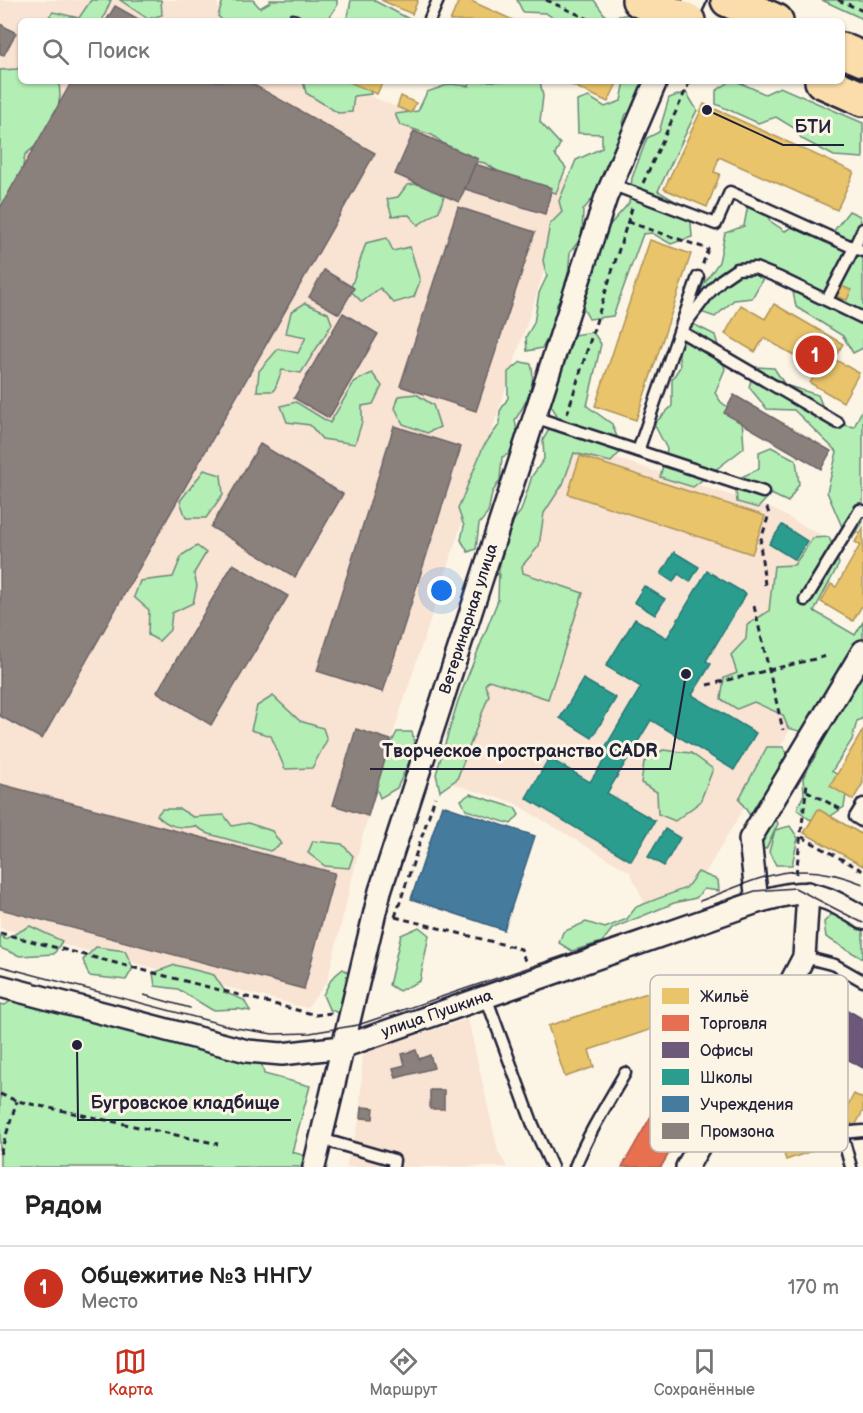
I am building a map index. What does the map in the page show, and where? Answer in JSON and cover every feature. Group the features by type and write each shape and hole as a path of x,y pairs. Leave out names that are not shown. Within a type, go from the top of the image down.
{"main road":[{"path":"639,0 688,15"},
{"path":"728,0 769,18"},
{"path":"845,51 863,59"},
{"path":"829,84 863,99"}],"street":[{"name":"Ветеринарная улица","path":"314,1167 380,891 612,184 655,84"},
{"path":"757,902 750,839 863,651"},
{"name":"улица Пушкина","path":"0,986 247,1051 282,1054 342,1047 757,902 802,893"},
{"path":"795,975 804,957 802,893 838,903 863,918"},
{"path":"687,1167 696,1152"}],"lane":[{"path":"430,18 438,0"},
{"path":"612,184 716,224 730,192 859,249"},
{"path":"827,300 859,249 863,229"},
{"path":"680,331 708,294 721,280 737,269 755,268 863,318"},
{"path":"638,452 698,277"},
{"path":"680,331 838,423"},
{"path":"534,417 763,492"},
{"path":"806,600 860,510 863,511"},
{"path":"859,819 863,804"},
{"path":"804,957 835,964 863,981"},
{"path":"486,997 533,1125 552,1167"},
{"path":"575,1167 625,1073"},
{"path":"848,1132 863,1131"},
{"path":"321,1139 394,1160 393,1167"},
{"path":"847,1152 851,1167"}],"path":[{"path":"546,0 586,18"},
{"path":"838,0 863,11"},
{"path":"563,427 638,194 689,84"},
{"path":"628,222 708,249 698,277"},
{"path":"763,492 769,514 760,543 765,585"},
{"path":"754,606 783,730"},
{"path":"707,685 827,656"},
{"path":"802,893 802,837 807,791 807,745"},
{"path":"807,791 859,819"},
{"path":"397,909 435,796"},
{"path":"802,837 863,871"},
{"path":"395,917 521,949 531,981"},
{"path":"0,933 316,1015"},
{"path":"0,1094 17,1101 218,1144"},
{"path":"0,1150 17,1101"}],"shaded area":[{"path":"0,0 218,0 222,18 18,18 18,84 342,84 573,182 391,740 363,834 327,982 307,1008 0,928"},
{"path":"555,439 773,509 821,535 785,599 832,659 697,887 647,908 630,872 514,803 440,780"},
{"path":"468,1019 498,1151 507,1167 346,1167 359,1122 363,1052"}],"green space":[{"path":"91,0 111,0 103,18 79,18"},
{"path":"120,0 161,0 162,15 147,18"},
{"path":"223,0 253,0 260,8 270,0 337,0 337,6 329,18 220,18 218,16"},
{"path":"351,0 373,0 407,18 346,18"},
{"path":"517,0 594,0 607,18 553,18 546,13 523,12"},
{"path":"822,0 863,0 863,19"},
{"path":"53,12 79,18 48,18"},
{"path":"636,13 640,18 607,18"},
{"path":"18,69 18,84 59,84 60,96 54,130 25,155 18,194 0,227 0,70"},
{"path":"304,84 369,84 371,94 354,96 352,112 338,113 306,93"},
{"path":"450,84 469,86 469,84 541,84 543,96 540,122 560,144 555,155 566,168 556,193 505,176 485,163 464,159 432,135 400,125 395,114 418,111 427,92"},
{"path":"624,84 646,84 649,88 640,109 626,114 623,123 630,131 609,179 583,210 582,237 570,252 567,289 557,304 553,330 542,348 527,351 526,337 534,323 539,293 547,276 543,261 550,224 562,212 559,201 576,160 602,148 602,134 578,133 577,101 589,97 605,107 621,101"},
{"path":"726,84 743,84 765,94 780,87 863,123 863,158 834,156 802,139 794,128 776,117 758,123 716,104 716,91"},
{"path":"686,92 697,110 658,191 690,210 692,237 671,244 652,233 643,234 613,316 589,319 582,306 608,227 629,203 632,178 647,138 659,132 669,98"},
{"path":"436,182 446,190 439,211 418,225 409,215 392,216 387,199 398,197 407,185"},
{"path":"750,194 761,198 770,221 785,231 806,219 833,232 849,211 860,216 863,237 863,348 853,353 843,336 796,307 791,282 766,273 752,298 734,300 715,317 695,310 699,291 719,262 725,233 744,226"},
{"path":"387,238 393,251 410,247 420,281 414,297 394,303 380,288 362,302 350,290 366,243"},
{"path":"305,303 328,313 332,324 301,373 282,370 274,391 257,391 259,371 278,349 298,353 306,337 286,333 291,312"},
{"path":"693,324 715,335 725,369 715,393 721,402 742,418 744,448 693,487 660,477 667,449 654,424 672,406 672,379 680,367 678,346"},
{"path":"593,332 601,344 587,406 612,424 622,450 611,462 574,453 563,484 544,513 539,546 522,566 523,573 583,593 548,699 489,680 485,685 489,695 457,779 440,791 436,774 458,701 498,600 499,569 509,526 521,511 532,476 544,459 543,440 557,415 550,404 574,335"},
{"path":"521,362 531,364 533,379 526,400 515,420 518,438 514,452 502,457 500,480 492,493 488,513 479,524 476,549 468,552 461,540 464,526 458,509 483,447 499,425 500,411 508,398 508,372"},
{"path":"755,367 774,368 785,385 818,395 829,422 854,427 863,408 863,522 852,539 846,536 827,492 837,452 794,410 767,409 749,387"},
{"path":"372,373 382,386 373,404 362,406 362,422 355,444 322,439 310,425 287,422 281,406 296,402 330,423 354,382"},
{"path":"416,394 433,405 440,427 427,433 403,424 395,408 399,396"},
{"path":"771,447 796,460 799,484 788,502 771,494 758,508 737,502 735,480 759,469 759,452"},
{"path":"204,470 221,475 223,494 206,518 186,518 180,501"},
{"path":"829,537 839,564 814,611 855,635 863,622 863,660 806,733 788,728 783,715 754,702 737,709 721,699 724,678 737,673 731,655 746,639 747,625 769,611 774,566 794,565 813,538"},
{"path":"197,546 206,553 194,573 197,586 193,603 172,613 170,630 159,641 148,635 149,610 134,597 140,581 173,577 182,555"},
{"path":"863,670 863,718 857,721 852,740 832,771 848,782 844,807 822,822 809,819 797,809 804,794 803,778"},
{"path":"273,696 300,721 323,728 327,740 312,768 285,769 271,736 251,730 257,706"},
{"path":"397,732 412,732 416,747 397,788 380,798 373,779"},
{"path":"767,747 783,747 793,763 769,799 778,824 766,849 744,842 751,817 739,799"},
{"path":"663,750 691,753 713,769 700,802 675,821 658,814 657,792 641,783 644,762"},
{"path":"470,794 515,808 519,815 511,824 466,810 461,800"},
{"path":"162,809 180,809 193,817 224,815 232,826 248,823 272,831 281,844 270,851 209,834 195,826 174,826 157,815"},
{"path":"790,826 798,838 792,865 776,865 769,852 775,830"},
{"path":"313,841 342,844 353,856 349,868 325,866 308,853"},
{"path":"698,872 718,880 719,891 704,889 696,898 674,903 613,928 602,942 572,951 559,943 563,932 586,922 605,928 627,919 636,907 686,888"},
{"path":"833,913 863,930 863,959 826,937 824,922"},
{"path":"30,926 62,941 54,954 20,956 0,948 0,935 5,939"},
{"path":"419,927 429,935 420,981 399,991 389,985 401,935"},
{"path":"96,947 125,951 133,968 126,980 89,976 83,960"},
{"path":"175,965 214,975 226,993 244,1000 250,1011 212,1010 178,989 155,986 153,973"},
{"path":"343,969 364,983 345,1016 329,1009 323,995 332,978"},
{"path":"19,995 103,1016 115,1028 140,1028 261,1061 264,1074 310,1086 292,1152 306,1156 306,1167 0,1167 0,1004 5,1005"}],"building: Жильё":[{"path":"381,0 418,0 412,14"},
{"path":"459,0 469,0 508,18 451,18"},
{"path":"354,84 382,84 377,94"},
{"path":"569,84 617,84 608,102"},
{"path":"401,96 416,103 411,113 397,107"},
{"path":"704,104 854,172 837,210 719,157 714,172 720,174 707,207 664,189"},
{"path":"650,240 691,254 636,420 595,406"},
{"path":"839,285 851,290 847,300 835,296"},
{"path":"774,304 843,344 834,359 859,373 843,402 810,383 818,369 764,338 755,352 725,334 741,305 765,319"},
{"path":"580,456 765,516 752,554 568,494"},
{"path":"863,528 863,604 853,621 821,602 831,584 836,587 860,545 855,542"},
{"path":"863,730 863,783 853,800 830,786"},
{"path":"818,809 863,835 863,866 804,833"},
{"path":"650,992 650,1030 589,1050 594,1067 565,1077 548,1026"},
{"path":"854,1094 863,1099 863,1111 855,1126 848,1122 848,1105"},
{"path":"783,1152 809,1152 786,1160"}],"building: Торговля":[{"path":"650,1118 650,1152 670,1152 661,1167 622,1167"}],"building: Офисы":[{"path":"848,1010 863,1019 863,1068 848,1059"}],"building: Школы":[{"path":"782,525 807,541 795,560 769,544"},
{"path":"674,552 699,567 690,582 678,574 673,582 661,574"},
{"path":"707,571 746,594 706,661 711,664 692,695 756,733 734,770 651,720 607,793 655,821 631,861 526,798 549,758 590,782 605,759 600,756 641,687 606,666 635,619 667,638"},
{"path":"644,586 665,599 655,615 634,602"},
{"path":"583,679 616,698 592,738 560,718"},
{"path":"665,829 680,838 664,866 648,857"}],"building: Учреждения":[{"path":"442,805 535,836 504,930 411,899"}],"building: Промзона":[{"path":"115,6 137,18 108,18"},
{"path":"0,24 16,33 4,55 0,54"},
{"path":"70,84 252,84 375,153 42,739 0,716 0,208"},
{"path":"414,131 478,159 459,202 395,174"},
{"path":"475,164 552,188 545,214 465,189"},
{"path":"458,207 535,232 476,411 400,386"},
{"path":"324,270 354,288 339,314 309,297"},
{"path":"343,313 378,334 329,418 294,398"},
{"path":"734,395 831,451 821,469 724,413"},
{"path":"394,426 461,447 383,692 317,671"},
{"path":"260,444 343,494 295,577 211,527"},
{"path":"233,564 288,596 211,725 157,692"},
{"path":"356,729 391,740 368,816 333,805"},
{"path":"0,784 335,873 304,989 0,909"},
{"path":"416,1050 419,1059 430,1055 434,1068 396,1078 393,1068 405,1065 402,1054"},
{"path":"430,1090 444,1090 444,1109 430,1109"},
{"path":"362,1107 374,1108 373,1119 361,1118"}],"tram line":[{"path":"700,901 761,878 798,871 839,876 863,884"},
{"path":"0,966 236,1028 273,1034 310,1033 358,1025 755,891 795,888 863,923"},
{"path":"144,995 190,1008"}],"place":[{"name":"БТИ","path":"707,110"},
{"name":"Общежитие №3 ННГУ","path":"815,355"},
{"name":"Творческое пространство CADR","path":"686,674"},
{"name":"Бугровское кладбище","path":"77,1045"}]}
